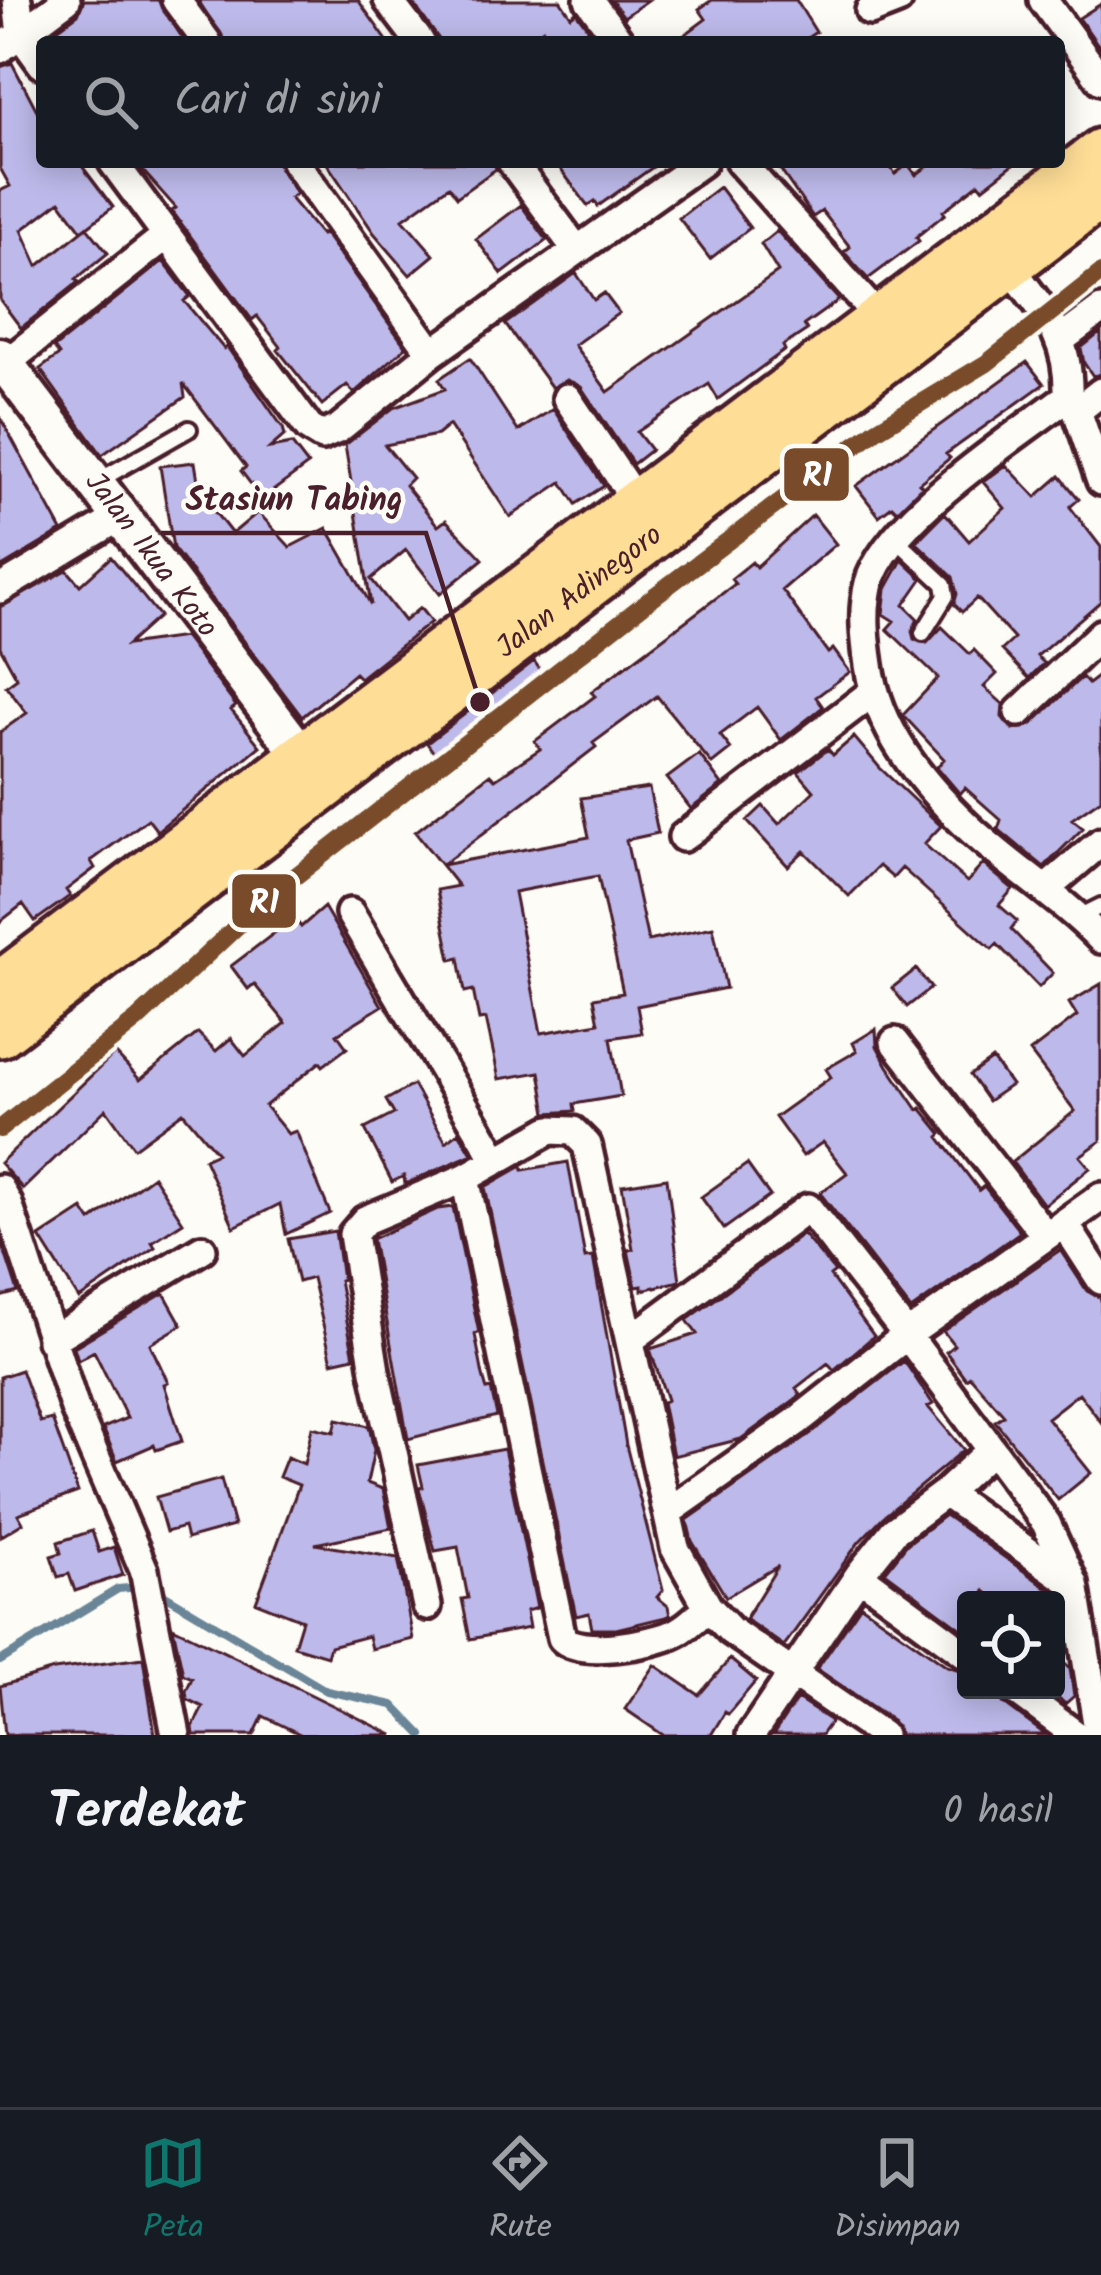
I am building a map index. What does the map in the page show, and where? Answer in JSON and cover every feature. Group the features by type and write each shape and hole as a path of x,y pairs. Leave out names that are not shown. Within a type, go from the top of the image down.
{"highway":[{"name":"Jalan Adinegoro","path":"0,1034 892,333 1101,152"},
{"name":"Jalan Adinegoro","path":"0,986 301,754 638,504 892,333 1010,265 1101,195"}],"street":[{"path":"10,42 17,0"},
{"path":"10,42 67,0"},
{"path":"176,0 203,36"},
{"path":"388,0 415,36"},
{"path":"589,0 616,36"},
{"path":"870,11 898,0"},
{"path":"1043,0 1101,80"},
{"path":"10,42 36,60"},
{"path":"117,168 309,428 322,436 338,429 432,353 693,168"},
{"path":"300,168 432,353"},
{"path":"516,168 576,249"},
{"path":"745,168 892,333"},
{"path":"2,360 167,235"},
{"path":"1010,265 1062,339 1073,403 1101,482"},
{"path":"1062,339 1101,310"},
{"name":"Jalan Ikua Koto","path":"2,360 301,754"},
{"path":"1101,392 1073,403 919,511 871,577 865,604 873,692 898,746 970,829 1046,889 1090,912 1101,939"},
{"path":"567,398 638,504"},
{"path":"0,589 120,518"},
{"path":"1019,712 1101,634"},
{"path":"683,837 873,692"},
{"path":"1046,889 1101,842"},
{"path":"350,913 496,1159"},
{"path":"895,1042 1101,1280"},
{"path":"427,1606 371,1351 353,1234 365,1220 465,1178 550,1130 574,1131 586,1145 675,1548 708,1607 731,1631 882,1735"},
{"path":"465,1178 562,1638 578,1648 663,1639 684,1629 708,1607"},
{"path":"0,1189 75,1408 143,1570 176,1735"},
{"path":"668,1512 1101,1197"},
{"path":"630,1340 805,1208 815,1213 1046,1523 1074,1584 1099,1735"},
{"path":"51,1340 202,1249"},
{"path":"751,1735 894,1531 990,1451"},
{"path":"944,1493 1074,1584"},
{"path":"859,1575 957,1647"},
{"path":"1027,1699 1076,1735"}],"lane":[{"path":"94,484 189,429"},
{"path":"896,538 944,584 946,596 923,633"}],"building":[{"path":"84,0 158,0 181,36 48,36 78,14"},
{"path":"198,0 358,0 384,36 221,36"},
{"path":"411,0 560,0 594,36 548,36 543,29 533,36 437,36"},
{"path":"611,0 648,0 624,17"},
{"path":"712,0 796,0 816,32 810,36 683,36 706,19 699,9"},
{"path":"1101,4 1101,49 1079,18"},
{"path":"12,63 36,109 36,168 84,168 113,207 87,227 108,253 21,328 0,300 0,191 10,186 0,168 0,67","holes":["60,201 82,231 38,266 22,230"]},
{"path":"140,168 281,168 296,194 290,198 324,233 406,347 354,393 347,385 322,405 257,316 252,320 172,211 176,208"},
{"path":"330,168 496,168 457,197 449,186 403,219 434,255 410,275 374,233"},
{"path":"560,168 652,168 598,206 595,201 588,206"},
{"path":"779,168 891,168 895,174 911,168 916,175 925,168 1008,168 983,188 979,183 943,211 916,237 919,241 868,279 844,252 850,247 822,211 813,217"},
{"path":"719,187 750,228 710,259 679,218"},
{"path":"521,205 547,240 502,274 476,239"},
{"path":"777,231 839,300 804,325 807,330 783,346 785,350 718,399 709,384 637,432 651,450 633,464 581,387 567,380 552,388 505,324 576,273 594,300 604,293 619,313 574,345 608,392 778,272 761,244"},
{"path":"163,261 190,296 184,301 227,347 283,428 285,435 270,448 292,444 308,465 262,499 241,471 246,467 183,383 185,397 102,455 40,369 59,355 54,348"},
{"path":"1101,332 1101,374 1093,376 1081,348"},
{"path":"470,358 518,431 553,409 604,486 576,504 562,482 510,517 449,425 437,435 385,445 412,478 405,485 438,526 446,520 483,559 440,594 406,550 371,579 404,621 420,608 431,622 360,678 355,673 302,717 173,548 160,466 195,462 198,481 207,480 221,497 210,506 232,534 258,512 290,547 327,528 371,605 345,445 393,408 445,389 439,379"},
{"path":"1027,362 1044,384 946,454 950,458 919,483 922,486 897,511 892,506 879,516 856,486"},
{"path":"0,417 62,531 0,568"},
{"path":"1006,465 1036,497 1060,476 1079,499 1070,507 1101,547 1101,601 1037,656 1044,663 1029,678 1002,650 1014,639 977,598 962,612 954,604 953,577 916,542 945,513 969,541 1005,508 983,482"},
{"path":"813,515 836,544 782,590 828,653 833,649 850,672 816,697 823,707 781,740 757,707 720,735 731,749 712,764 657,696 442,865 589,837 581,798 649,788 658,833 626,840 648,941 713,927 726,988 637,1006 642,1033 611,1038 621,1096 574,1104 575,1111 547,1113 540,1072 499,1079 486,1019 479,1020 473,990 465,992 459,958 451,960 437,890 458,886 415,832 490,774 495,779 540,749 535,741 595,696 591,692 735,584 731,579 752,562 756,567","holes":["598,876 623,993 594,998 599,1023 541,1033 514,892"]},
{"path":"111,557 159,616 127,645 184,637 260,746 157,831 148,819 91,861 95,868 66,890 70,896 35,921 23,904 0,922 0,732 27,713 6,686 17,678 0,647 0,607 67,570 80,585"},
{"path":"902,560 922,579 904,605 918,619 914,639 927,643 942,627 970,654 974,650 997,674 984,687 1003,704 1002,717 1013,729 1031,725 1082,677 1088,684 1101,674 1101,799 1072,819 1083,828 1044,867 998,829 1001,820 965,788 960,794 937,767 944,759 903,715 938,678 887,629 894,621 883,614 886,589"},
{"path":"534,661 543,674 434,753 427,743"},
{"path":"854,737 941,826 924,844 967,882 983,864 1013,889 999,905 1017,921 1011,929 1053,973 1039,987 997,944 992,949 902,868 893,878 879,866 849,896 804,851 788,866 747,821 763,806 779,824 814,791 798,772 828,749 833,755"},
{"path":"699,754 722,785 691,809 667,778"},
{"path":"324,907 382,1006 337,1034 347,1048 323,1066 320,1062 265,1106 288,1134 296,1131 330,1213 286,1234 280,1204 234,1227 204,1159 217,1153 183,1112 134,1148 106,1109 23,1189 0,1163 115,1053 140,1080 198,1033 216,1051 231,1038 245,1056 286,1023 254,984 248,989 231,966 294,918 301,927"},
{"path":"916,969 931,988 907,1007 892,988"},
{"path":"1101,984 1101,1141 1080,1156 1090,1168 1044,1205 1012,1162 1075,1111 1030,1052 1077,1016 1069,1003"},
{"path":"876,1029 877,1046 918,1110 942,1134 939,1137 979,1190 984,1186 1020,1232 911,1310 820,1193 847,1173 823,1142 803,1156 775,1117 831,1077 826,1069 857,1051 853,1043"},
{"path":"992,1059 1011,1085 988,1101 970,1075"},
{"path":"413,1085 446,1142 459,1132 472,1154 405,1184 404,1176 392,1182 365,1129 394,1114 386,1100"},
{"path":"568,1162 585,1258 593,1257 626,1445 663,1590 657,1597 668,1606 670,1616 616,1629 592,1629 589,1613 576,1616 485,1187 522,1166 523,1170"},
{"path":"747,1164 770,1196 724,1229 701,1197"},
{"path":"153,1176 183,1222 79,1299 40,1237 83,1209 91,1221"},
{"path":"667,1178 680,1281 642,1290 636,1287 628,1250 633,1249 622,1185"},
{"path":"453,1207 483,1376 497,1416 408,1439 372,1239 438,1209"},
{"path":"335,1231 354,1357 332,1362 312,1278 298,1282 288,1239"},
{"path":"803,1234 835,1272 830,1276 874,1336 834,1370 828,1363 796,1388 801,1395 741,1439 673,1456 662,1402 667,1400 650,1349 697,1334 687,1320"},
{"path":"0,1237 18,1292 0,1297"},
{"path":"1060,1250 1087,1291 1101,1298 1101,1422 1079,1393 1047,1418 1091,1473 1058,1500 995,1421 1004,1415 946,1352 954,1345 943,1331"},
{"path":"164,1293 182,1325 150,1344 168,1382 164,1384 182,1441 156,1450 154,1445 117,1461 103,1428 127,1418 94,1351 78,1360 74,1347"},
{"path":"904,1361 933,1404 928,1407 964,1450 859,1542 784,1646 745,1619 778,1566 726,1597 692,1541 687,1520"},
{"path":"21,1370 40,1422 52,1419 78,1492 18,1514 23,1523 0,1537 0,1377"},
{"path":"337,1419 369,1426 374,1450 367,1483 383,1489 391,1528 315,1544 398,1558 413,1639 371,1649 368,1636 330,1646 327,1656 294,1646 302,1620 256,1602 299,1485 279,1477 287,1457 304,1464 312,1427 334,1432"},
{"path":"504,1449 537,1608 526,1611 529,1628 470,1639 458,1547 435,1551 418,1465"},
{"path":"221,1479 234,1526 187,1539 184,1527 166,1532 156,1497"},
{"path":"945,1515 1049,1589 957,1591 957,1625 885,1572 907,1544"},
{"path":"92,1531 99,1552 114,1547 123,1575 75,1591 69,1574 58,1577 51,1556 61,1553 58,1542"},
{"path":"861,1605 957,1669 957,1699 1000,1699 1046,1735 900,1735 892,1720 817,1669"},
{"path":"173,1627 393,1735 302,1735 263,1716 254,1735 194,1735 203,1707 187,1699 192,1678 183,1674"},
{"path":"143,1658 155,1735 5,1735 0,1686 54,1670"},
{"path":"730,1659 756,1681 725,1712 711,1735 663,1735 625,1709 655,1665 699,1695"},
{"path":"1065,1663 1074,1696 1065,1704 1060,1699 1065,1699"},
{"path":"797,1699 831,1721 821,1735 773,1735"}],"waterway":[{"path":"0,1661 118,1589 140,1587"},
{"path":"155,1589 327,1691 393,1705 422,1735"}],"transit line":[{"name":"R1","path":"0,1129 137,1020 265,900 653,597 876,430 987,363 1101,273"}],"place":[{"name":"Stasiun Tabing","path":"480,702"}]}
